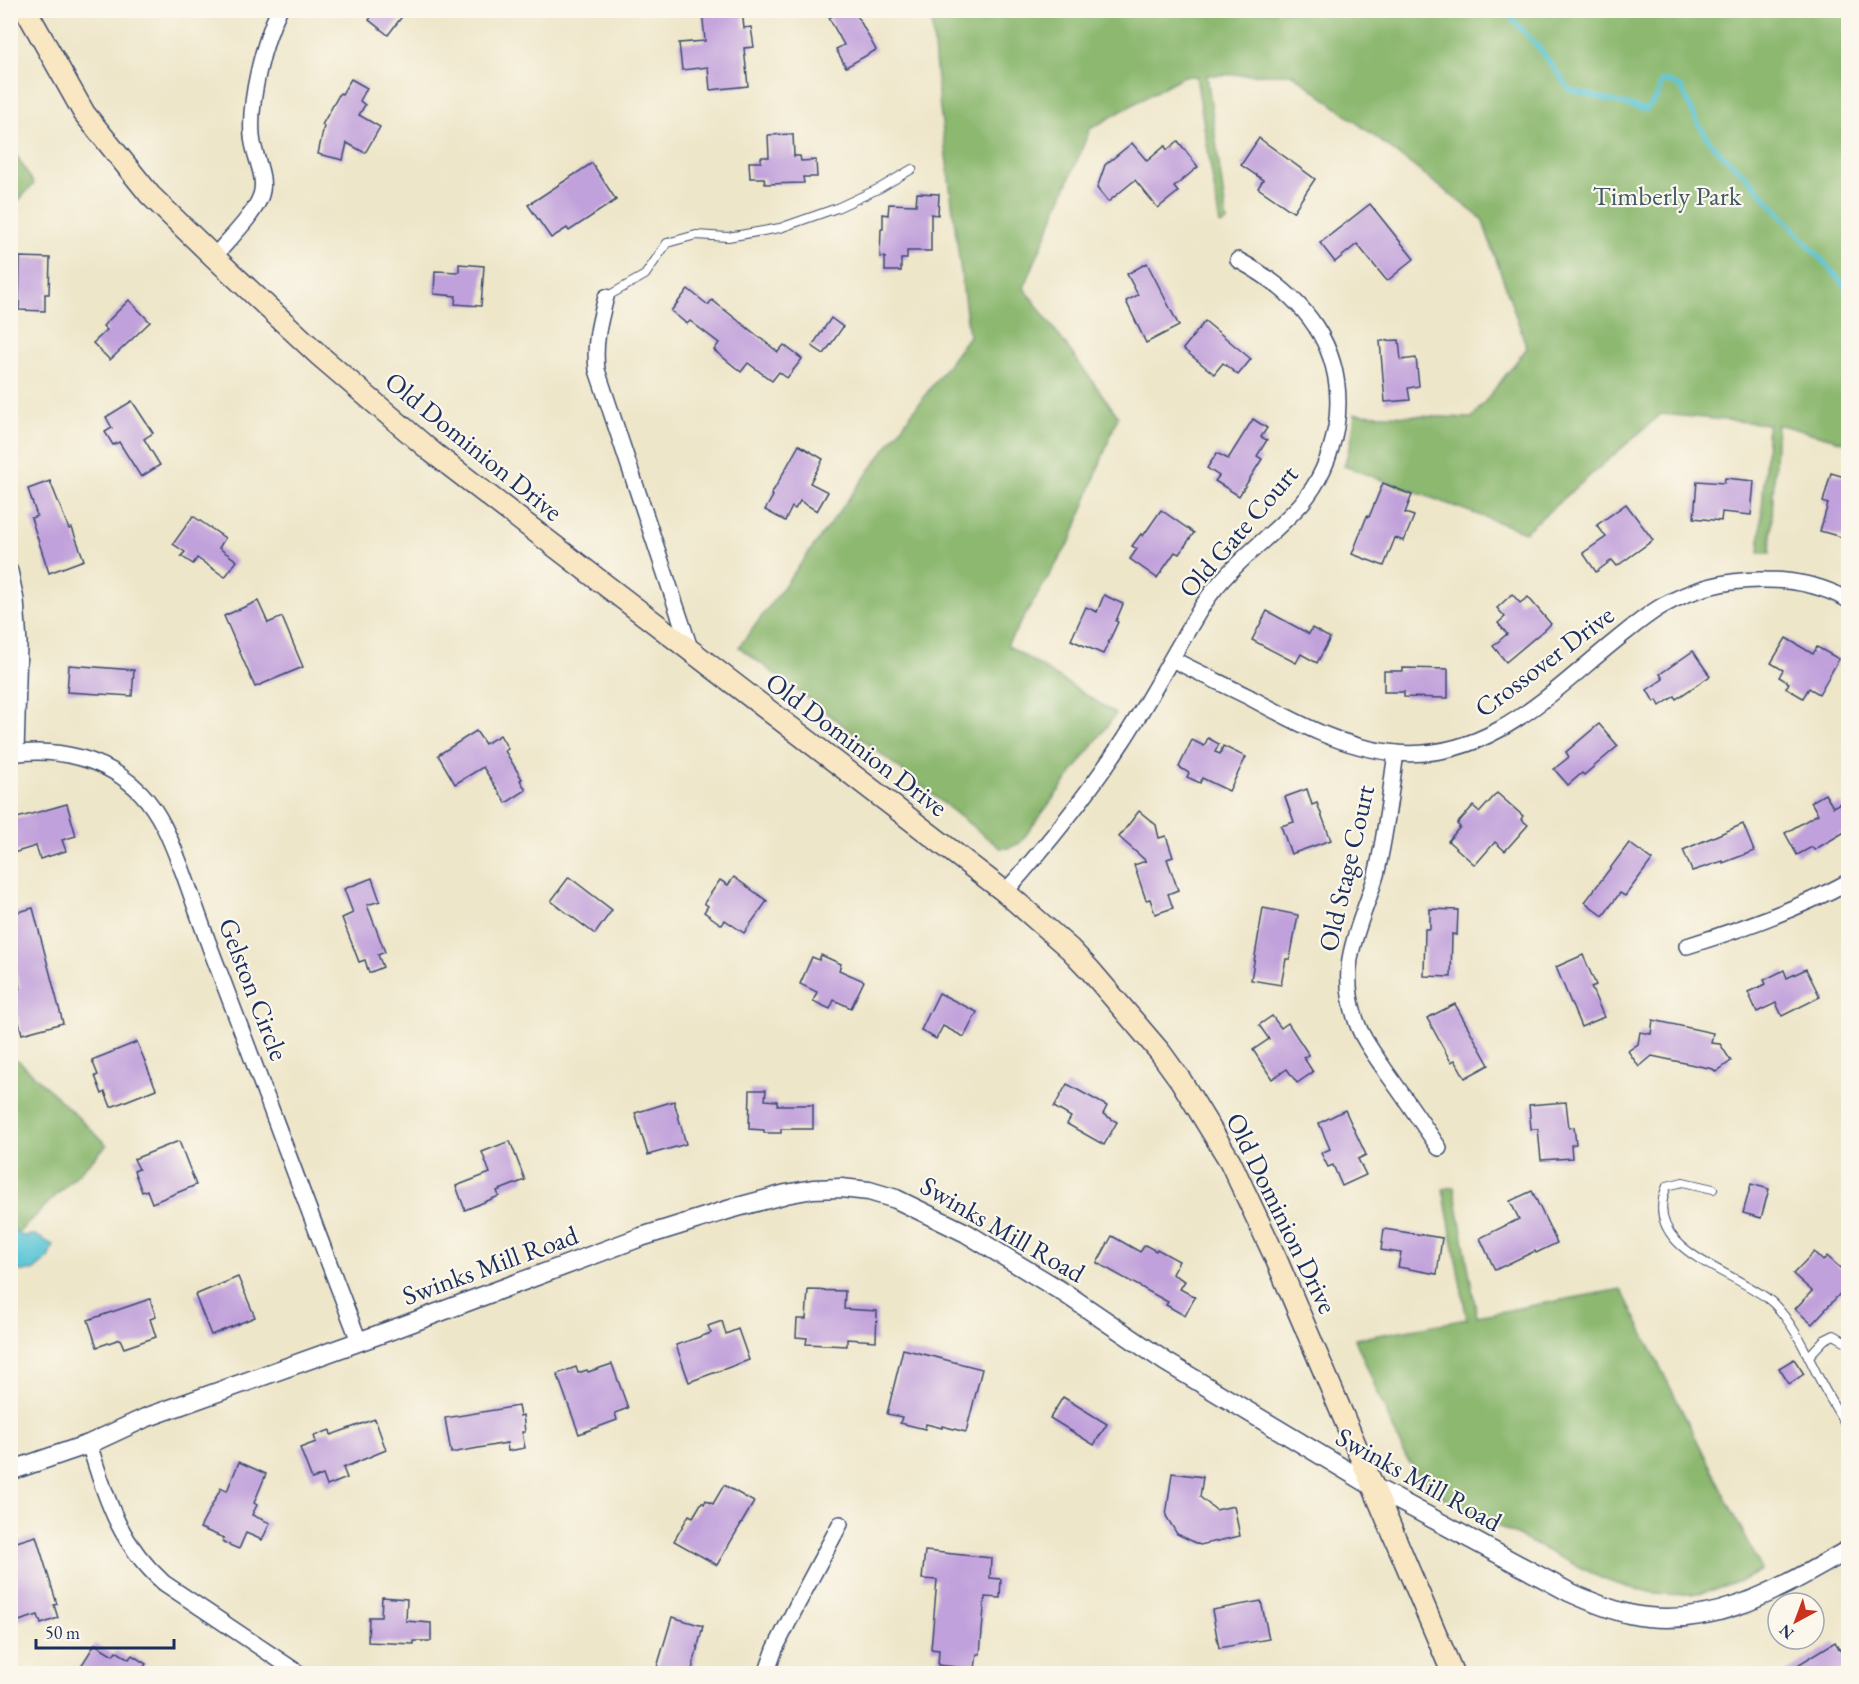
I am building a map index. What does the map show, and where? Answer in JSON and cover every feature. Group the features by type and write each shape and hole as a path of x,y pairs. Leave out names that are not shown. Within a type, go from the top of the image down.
{"main road":[{"name":"Old Dominion Drive","path":"26,10 84,113 150,195 320,356 403,429 1005,892 1070,949 1090,970 1160,1052 1230,1161 1266,1236 1453,1674"}],"street":[{"path":"214,257 257,205 262,192 262,178 252,139 251,117 270,29 279,10"},
{"name":"Old Gate Court","path":"1005,892 1029,865 1122,742 1204,604 1221,581 1306,497 1329,458 1339,410 1338,385 1333,361 1325,341 1312,320 1290,296 1262,273 1238,260"},
{"path":"606,297 597,330 595,350 597,370 692,653"},
{"path":"10,571 16,600 19,643 13,754"},
{"name":"Crossover Drive","path":"1172,659 1328,737 1358,747 1396,753 1425,753 1461,747 1492,735 1527,712 1637,623 1661,607 1689,593 1721,583 1749,579 1781,580 1809,585 1848,600"},
{"name":"Gelston Circle","path":"13,754 47,753 79,757 99,764 122,776 141,793 157,813 168,834 358,1341"},
{"name":"Old Stage Court","path":"1396,753 1385,836 1375,877 1351,950 1348,973 1350,996 1355,1019 1366,1042 1439,1149"},
{"path":"1687,946 1722,935 1827,894 1848,882"},
{"name":"Swinks Mill Road","path":"10,1471 89,1444 145,1418 640,1238 734,1208 813,1189 841,1188 869,1191 896,1198 966,1233 1066,1294 1166,1362 1374,1487 1569,1592 1599,1605 1647,1616 1679,1617 1726,1610 1781,1588 1848,1550"},
{"path":"89,1444 112,1513 124,1537 150,1570 164,1583 300,1674"},
{"path":"766,1674 775,1649 840,1524"}],"lane":[{"path":"606,297 645,275 667,243 696,235 728,237 780,228 837,208 880,188 912,168"},
{"path":"1713,1189 1683,1182 1666,1186 1662,1198 1662,1218 1674,1239 1691,1255 1773,1304 1790,1324 1848,1430"},
{"path":"1808,1357 1824,1340 1834,1335 1848,1342"}],"green space":[{"name":"Timberly Park","path":"931,11 1848,11 1848,443 1777,424 1770,553 1759,553 1768,424 1661,414 1525,532 1344,466 1351,442 1355,414 1472,418 1527,348 1482,219 1293,74 1207,75 1227,222 1220,225 1196,76 1183,76 1090,129 1024,288 1118,416 1072,538 1007,645 1116,714 1020,843 1009,848 1000,848 872,747 739,647 969,336 938,93"},
{"path":"10,145 34,184 11,208 10,208"},
{"path":"10,1059 19,1061 107,1145 17,1234 10,1236"},
{"path":"1454,1187 1477,1316 1621,1289 1762,1570 1722,1588 1702,1592 1664,1594 1624,1586 1603,1579 1447,1500 1417,1473 1403,1452 1355,1339 1467,1319 1443,1189"}],"water":[{"path":"10,1226 22,1236 35,1235 53,1245 48,1258 33,1271 18,1271 11,1259"}],"building":[{"path":"376,10 407,10 388,35 369,20"},
{"path":"702,10 742,10 744,28 751,27 754,47 744,48 748,86 710,90 708,67 682,70 679,43 705,41"},
{"path":"842,10 854,10 876,50 846,67 836,49 844,45 829,18"},
{"path":"351,79 367,88 360,101 365,105 359,115 380,127 365,153 347,143 343,160 318,154 324,126 322,125 340,93 342,94"},
{"path":"793,134 794,156 800,156 801,161 816,160 817,177 803,177 804,183 765,184 764,178 750,178 749,162 761,162 761,157 769,157 768,135"},
{"path":"1259,138 1315,179 1293,212 1258,188 1263,180 1241,165"},
{"path":"1178,141 1198,167 1174,187 1178,192 1158,208 1135,180 1108,202 1097,188 1105,165 1132,143 1147,161 1165,146 1167,150"},
{"path":"592,163 616,200 569,231 567,228 551,238 528,205"},
{"path":"917,193 939,194 938,215 931,214 931,251 907,251 907,259 901,259 901,271 885,271 885,257 880,257 883,214 888,215 889,204 916,205"},
{"path":"1370,204 1414,259 1387,281 1357,244 1335,262 1320,243"},
{"path":"20,257 50,258 49,294 45,294 45,311 19,310"},
{"path":"1147,263 1179,326 1146,343 1126,301 1138,295 1127,274"},
{"path":"459,264 484,266 481,306 455,304 456,296 434,294 435,271 459,272"},
{"path":"688,289 708,305 712,300 778,352 784,345 802,359 787,378 779,372 772,381 748,363 741,372 714,350 719,343 690,321 687,324 671,311"},
{"path":"129,300 150,322 110,360 93,343 107,330 103,326"},
{"path":"831,318 843,327 824,354 812,346"},
{"path":"1205,321 1251,359 1238,375 1223,363 1214,374 1183,349"},
{"path":"1399,340 1401,360 1416,358 1419,386 1408,388 1410,400 1385,402 1380,341"},
{"path":"132,401 153,433 144,439 160,465 141,477 119,442 113,445 105,432 112,428 106,417"},
{"path":"1253,419 1267,428 1261,437 1267,440 1257,456 1262,459 1239,496 1215,481 1219,476 1207,468 1217,453 1228,459"},
{"path":"799,445 823,459 810,483 828,492 817,511 800,501 795,509 792,507 785,521 765,510"},
{"path":"1831,473 1848,478 1848,539 1820,531 1828,504 1823,502"},
{"path":"1725,478 1754,481 1751,515 1722,512 1721,521 1694,518 1697,481 1724,483"},
{"path":"50,481 84,560 49,573 31,518 37,516 28,489"},
{"path":"1383,483 1412,495 1405,513 1414,516 1404,541 1395,538 1384,566 1352,554"},
{"path":"1626,504 1653,540 1617,566 1612,560 1596,572 1583,553 1606,537 1597,525"},
{"path":"1161,510 1194,533 1179,554 1175,552 1157,578 1130,559 1137,549 1132,546 1141,534 1143,536"},
{"path":"193,516 225,538 219,548 237,561 225,577 197,558 193,564 181,556 185,552 173,544"},
{"path":"1512,594 1520,603 1528,597 1551,624 1506,662 1493,646 1507,634 1498,623 1505,617 1497,608"},
{"path":"1104,595 1123,604 1116,621 1118,622 1103,654 1071,640 1086,607 1097,612"},
{"path":"258,601 268,623 282,617 303,667 255,687 224,616"},
{"path":"1267,611 1309,634 1312,628 1330,638 1317,663 1301,654 1296,663 1252,640"},
{"path":"1786,638 1813,654 1817,647 1839,659 1819,694 1809,688 1803,698 1786,688 1789,683 1779,677 1783,670 1771,663"},
{"path":"1693,651 1710,676 1676,699 1675,696 1660,706 1657,700 1654,702 1647,690 1663,679 1660,674"},
{"path":"69,665 134,670 132,696 67,692"},
{"path":"1403,668 1448,669 1448,698 1404,697 1404,692 1384,692 1384,671 1403,671"},
{"path":"1599,724 1618,746 1584,775 1582,773 1568,785 1554,769 1569,757 1566,752"},
{"path":"476,731 485,744 500,735 508,749 505,751 522,779 520,780 526,790 506,803 483,767 455,784 438,755"},
{"path":"1208,738 1219,744 1215,752 1220,754 1223,746 1246,757 1229,791 1202,778 1200,783 1187,777 1189,773 1179,767 1192,740 1204,746"},
{"path":"1307,789 1312,805 1317,803 1331,840 1291,854 1281,826 1294,822 1285,797"},
{"path":"1497,793 1523,816 1521,819 1528,825 1505,851 1495,842 1475,865 1448,841 1460,827 1457,824 1473,806 1480,812"},
{"path":"1825,794 1833,807 1840,803 1848,817 1848,830 1814,850 1812,847 1797,855 1785,833 1818,814 1811,802"},
{"path":"67,804 76,836 62,840 66,851 40,859 36,846 10,854 10,820"},
{"path":"1139,811 1156,825 1159,838 1166,836 1173,857 1167,859 1178,890 1168,894 1173,908 1155,914 1150,899 1146,900 1134,865 1146,861 1119,837"},
{"path":"1743,824 1754,851 1723,863 1723,861 1692,871 1683,850"},
{"path":"1629,843 1652,860 1625,896 1620,893 1603,916 1585,902"},
{"path":"569,877 612,910 595,934 551,901"},
{"path":"734,877 767,901 744,933 725,920 722,925 704,912 708,906 704,903 720,880 728,885"},
{"path":"372,878 380,901 367,905 385,952 378,955 383,967 369,973 365,960 359,962 342,918 353,913 344,889"},
{"path":"33,908 63,1023 22,1034 10,990 20,988 10,950 10,914"},
{"path":"1263,908 1298,915 1290,959 1286,959 1281,985 1251,980"},
{"path":"1430,909 1458,910 1457,935 1452,934 1451,977 1424,976 1425,929 1430,929"},
{"path":"821,955 841,964 839,970 864,981 851,1008 834,1000 830,1009 813,1001 817,992 800,984 812,957 819,960"},
{"path":"1583,955 1596,985 1591,987 1604,1017 1581,1027 1556,967"},
{"path":"1806,969 1820,997 1782,1016 1776,1003 1757,1012 1748,992 1766,984 1764,980 1784,970 1787,978"},
{"path":"939,993 977,1012 964,1037 943,1026 936,1039 921,1030"},
{"path":"1455,1004 1489,1065 1465,1078 1455,1060 1451,1062 1427,1018"},
{"path":"1272,1016 1281,1028 1288,1023 1309,1055 1304,1058 1313,1072 1297,1083 1287,1069 1272,1079 1253,1050 1269,1039 1259,1025"},
{"path":"1653,1020 1713,1033 1711,1043 1720,1044 1731,1061 1716,1072 1713,1069 1652,1056 1639,1067 1628,1051 1638,1044 1640,1032 1651,1034"},
{"path":"137,1042 156,1089 111,1107 105,1092 102,1094 92,1060"},
{"path":"1067,1084 1107,1106 1103,1114 1117,1122 1104,1145 1067,1124 1071,1117 1054,1107"},
{"path":"750,1090 766,1090 765,1100 777,1101 777,1105 813,1105 813,1129 781,1129 781,1133 764,1133 764,1130 749,1129"},
{"path":"674,1101 686,1144 648,1155 635,1113"},
{"path":"1566,1102 1569,1128 1574,1127 1576,1144 1571,1145 1572,1158 1541,1160 1538,1129 1531,1129 1529,1105"},
{"path":"1345,1110 1366,1155 1358,1159 1366,1175 1342,1186 1333,1165 1328,1167 1321,1153 1330,1149 1319,1123"},
{"path":"179,1141 196,1185 152,1203 147,1190 142,1192 134,1171 139,1169 134,1159"},
{"path":"510,1141 525,1180 497,1191 499,1196 465,1210 456,1186 490,1173 482,1152"},
{"path":"1751,1184 1769,1189 1761,1218 1743,1213"},
{"path":"1532,1191 1557,1243 1495,1270 1480,1238 1519,1219 1510,1201"},
{"path":"1384,1229 1442,1238 1437,1274 1398,1267 1401,1253 1381,1250"},
{"path":"1112,1236 1140,1252 1145,1245 1179,1261 1172,1274 1185,1281 1180,1289 1195,1297 1185,1316 1166,1305 1168,1302 1097,1263"},
{"path":"1814,1252 1823,1261 1827,1256 1848,1275 1848,1285 1812,1324 1795,1309 1812,1291 1793,1274"},
{"path":"238,1277 255,1317 211,1335 195,1295"},
{"path":"808,1290 845,1291 844,1309 877,1311 876,1341 847,1339 847,1346 806,1344 807,1338 796,1337 797,1319 806,1319"},
{"path":"150,1299 156,1317 150,1319 156,1337 124,1348 120,1339 97,1347 88,1320"},
{"path":"722,1321 726,1334 738,1329 749,1360 689,1382 676,1345 711,1333 708,1326"},
{"path":"903,1349 982,1369 966,1432 926,1424 925,1429 900,1423 902,1417 887,1414"},
{"path":"1794,1359 1804,1374 1789,1384 1779,1368"},
{"path":"612,1364 628,1408 615,1413 617,1420 579,1434 557,1374 576,1367 578,1373 587,1370 588,1372"},
{"path":"1063,1397 1107,1424 1094,1445 1050,1418"},
{"path":"518,1406 520,1416 523,1415 525,1432 522,1432 525,1448 508,1451 507,1443 451,1453 445,1418"},
{"path":"375,1419 386,1450 343,1468 347,1478 327,1486 323,1475 312,1479 300,1448 316,1442 314,1436 330,1430 331,1435"},
{"path":"239,1462 266,1474 254,1503 257,1505 252,1515 270,1523 262,1540 246,1533 239,1549 222,1542 224,1538 200,1528 221,1488 227,1491"},
{"path":"1172,1473 1203,1477 1200,1497 1216,1510 1234,1506 1240,1536 1200,1545 1177,1534 1166,1516"},
{"path":"724,1485 754,1502 717,1565 674,1541 689,1515 693,1517 702,1502 704,1504 706,1500 713,1504"},
{"path":"36,1536 57,1604 54,1605 58,1618 41,1624 38,1615 19,1621 15,1607 10,1609 10,1544"},
{"path":"925,1551 991,1558 990,1578 1001,1579 1000,1598 985,1597 980,1654 977,1654 975,1669 938,1665 939,1650 931,1649 937,1580 922,1579"},
{"path":"382,1597 407,1599 406,1621 431,1623 431,1641 414,1641 414,1644 368,1642 369,1617 381,1617"},
{"path":"1261,1601 1269,1639 1219,1648 1212,1610"},
{"path":"672,1617 703,1626 691,1674 655,1674"},
{"path":"1835,1642 1848,1666 1837,1674 1783,1674 1820,1651 1826,1651 1826,1648"},
{"path":"95,1644 113,1655 116,1651 129,1659 132,1655 146,1664 143,1668 153,1674 76,1674"}],"waterway":[{"path":"1502,10 1540,49 1570,90 1646,110 1657,97 1662,80 1681,87 1696,120 1713,146 1748,178 1848,289"}]}
